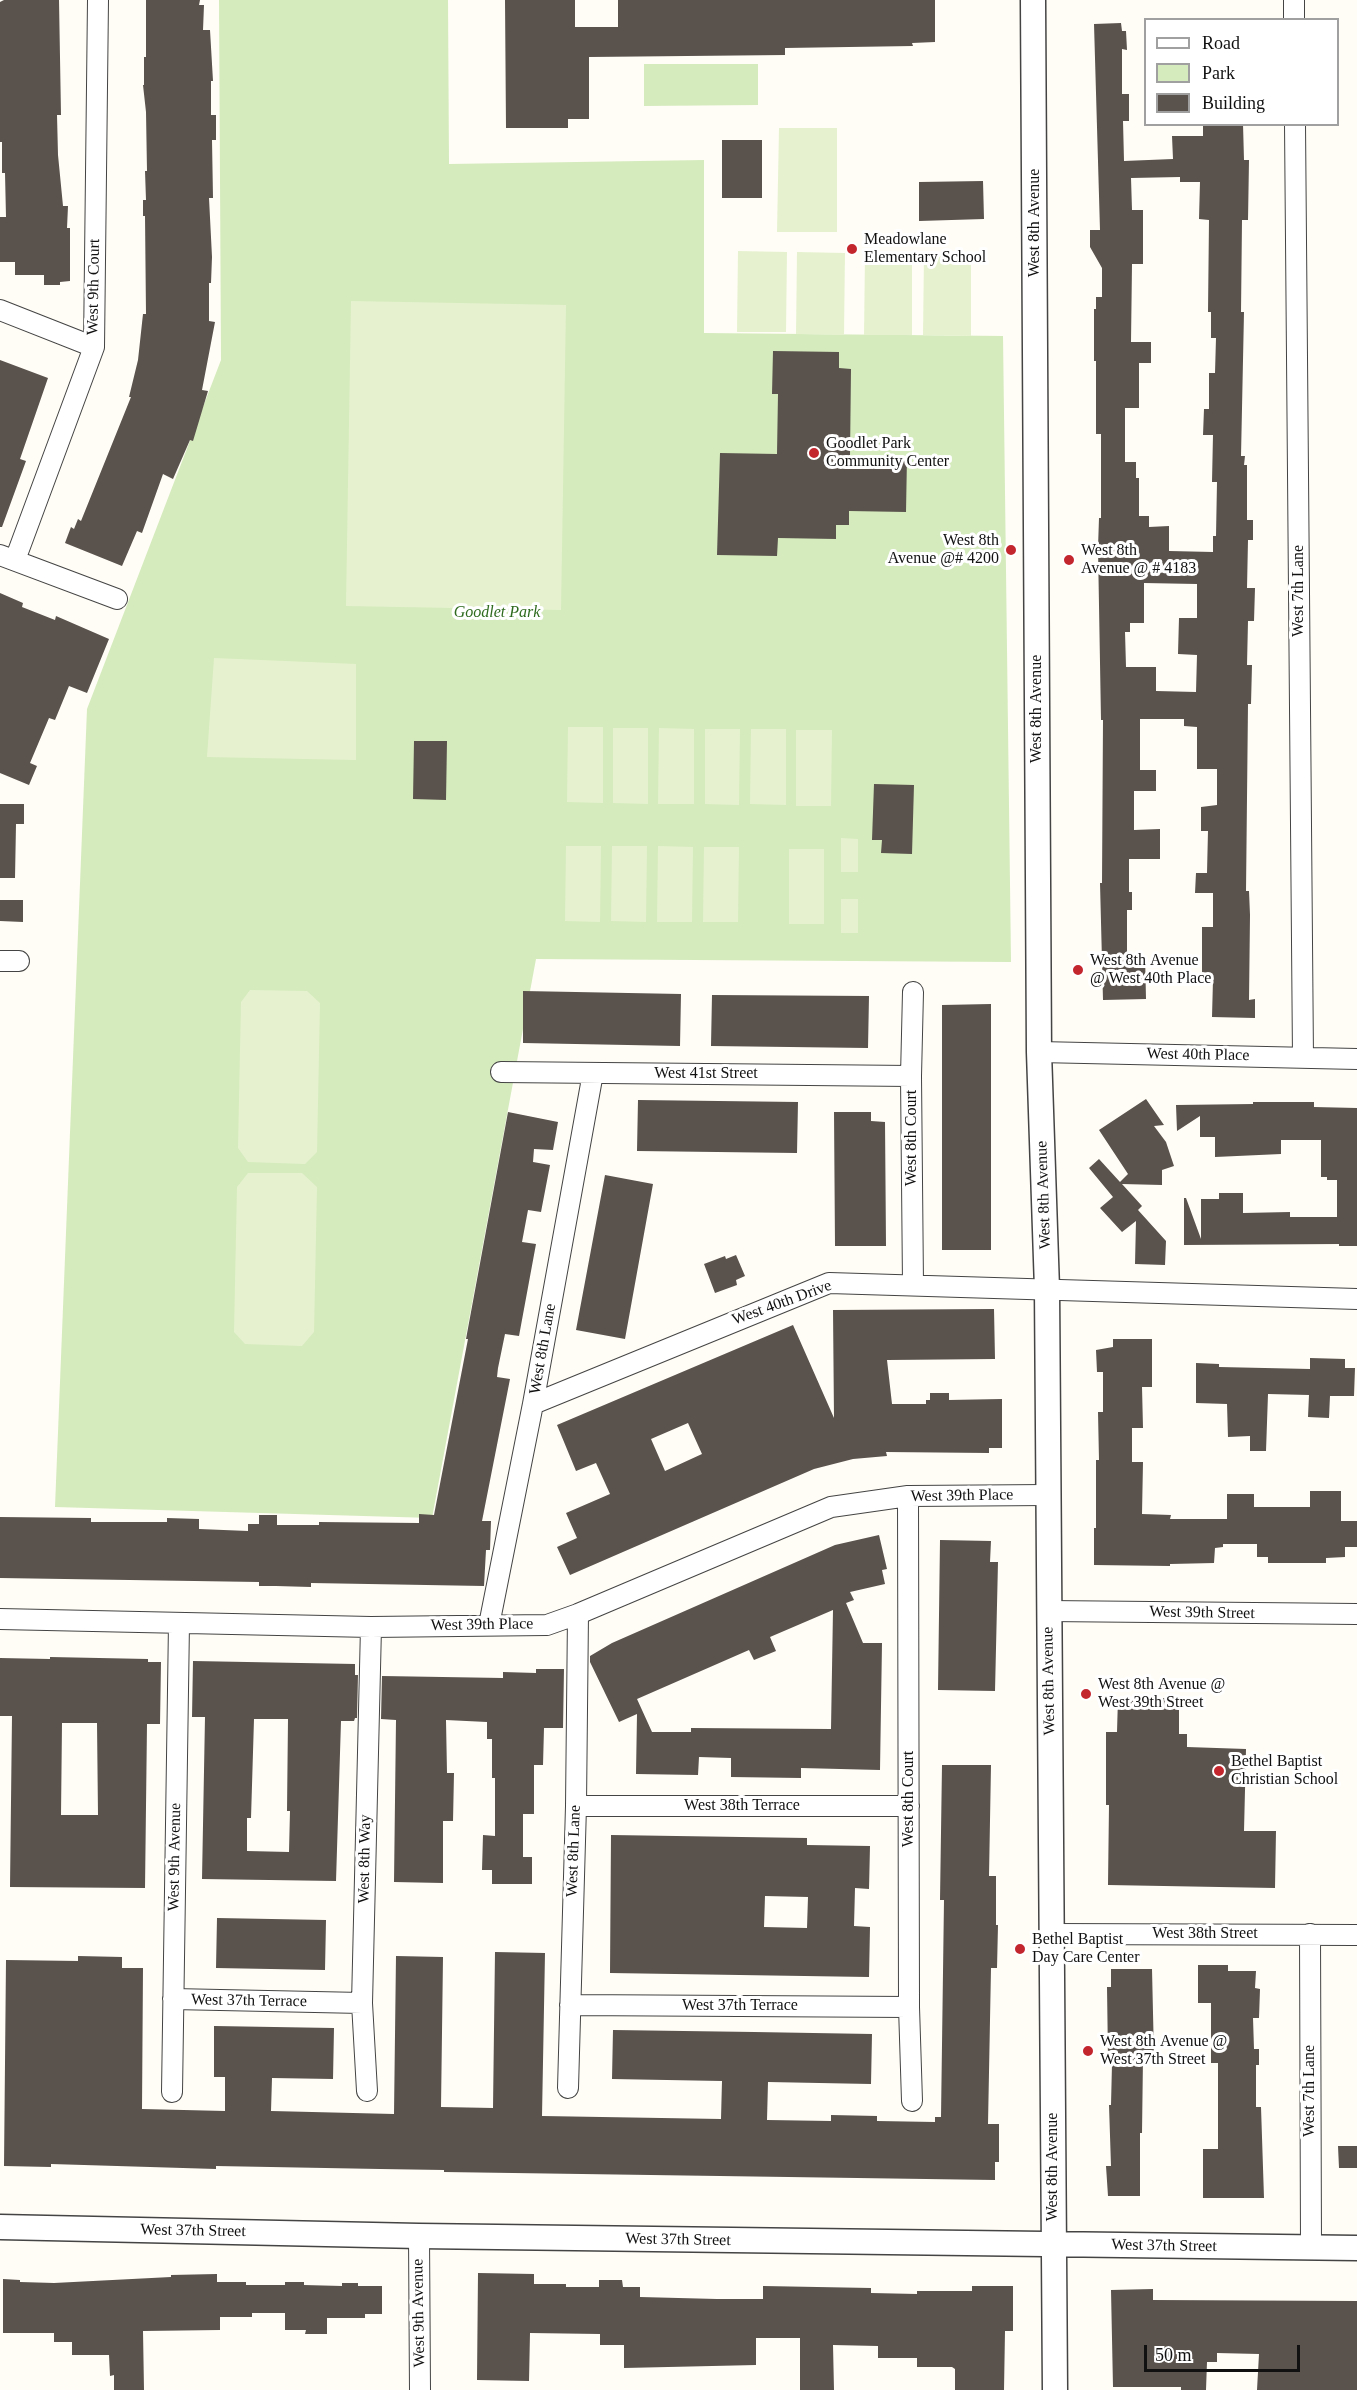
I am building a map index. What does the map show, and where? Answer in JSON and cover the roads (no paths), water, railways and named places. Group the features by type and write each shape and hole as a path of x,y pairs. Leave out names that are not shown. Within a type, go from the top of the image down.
{"street":[{"name":"West 9th Court","path":"7,557 94,347 98,0"},
{"name":"West 8th Avenue","path":"1033,0 1039,1052 1047,1289 1055,2390"},
{"path":"1294,0 1294,18"},
{"name":"West 7th Lane","path":"1295,126 1303,1058"},
{"path":"0,310 94,347"},
{"path":"7,557 117,599"},
{"name":"West 8th Court","path":"913,992 911,1076 913,1285"},
{"name":"West 40th Place","path":"1039,1052 1357,1059"},
{"name":"West 41st Street","path":"501,1072 911,1076"},
{"name":"West 8th Lane","path":"489,1624 533,1404 593,1074"},
{"name":"West 40th Drive","path":"533,1404 829,1283 1047,1289"},
{"path":"1047,1289 1357,1299"},
{"name":"West 8th Court","path":"908,1496 909,2007 912,2101"},
{"name":"West 39th Place","path":"0,1619 371,1627 547,1625 831,1507 908,1496 1048,1496"},
{"name":"West 39th Street","path":"1048,1611 1357,1614"},
{"name":"West 8th Lane","path":"568,2088 576,1806 578,1614"},
{"name":"West 9th Avenue","path":"172,2092 179,1623"},
{"name":"West 8th Way","path":"367,2091 362,2003 371,1627"},
{"name":"West 38th Terrace","path":"576,1806 909,1806"},
{"name":"West 38th Street","path":"1052,1934 1357,1935"},
{"name":"West 7th Lane","path":"1310,1934 1311,2247"},
{"name":"West 37th Terrace","path":"172,1999 362,2003"},
{"name":"West 37th Terrace","path":"570,2005 909,2007"},
{"name":"West 37th Street","path":"0,2227 419,2236 1357,2248"},
{"name":"West 9th Avenue","path":"419,2236 420,2390"}],"place":[{"name":"Meadowlane Elementary School","path":"852,249"},
{"name":"Goodlet Park Community Center","path":"814,453"},
{"name":"West 8th Avenue @# 4200","path":"1011,550"},
{"name":"West 8th Avenue @ # 4183","path":"1069,560"},
{"name":"West 8th Avenue @ West 40th Place","path":"1078,970"},
{"name":"West 8th Avenue @ West 39th Street","path":"1086,1694"},
{"name":"Bethel Baptist Christian School","path":"1219,1771"},
{"name":"Bethel Baptist Day Care Center","path":"1020,1949"},
{"name":"West 8th Avenue @ West 37th Street","path":"1088,2051"}],"park label":[{"name":"Goodlet Park","path":"497,613"}]}
